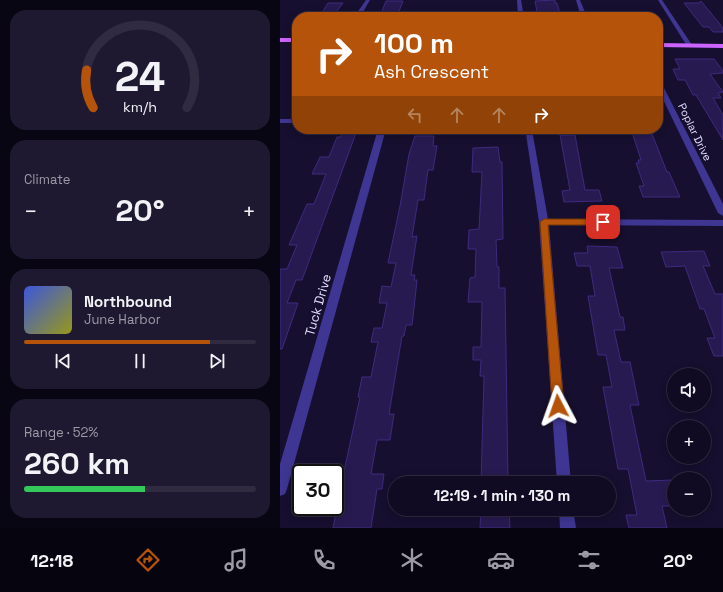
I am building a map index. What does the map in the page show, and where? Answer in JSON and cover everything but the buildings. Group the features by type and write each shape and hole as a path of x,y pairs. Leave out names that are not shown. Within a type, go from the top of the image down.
{"main road":[{"path":"280,40 292,40"},
{"path":"663,45 723,46"}],"street":[{"path":"360,12 368,0"},
{"path":"519,0 520,12"},
{"path":"578,0 582,12"},
{"path":"660,0 689,45"},
{"name":"Poplar Drive","path":"663,92 723,213"},
{"path":"280,121 292,121"},
{"name":"Tuck Drive","path":"280,489 381,134"},
{"path":"529,134 544,222 563,476"},
{"path":"544,222 723,223"},
{"path":"567,516 568,528"}],"route":[{"path":"558,406 544,222 603,222"}]}
